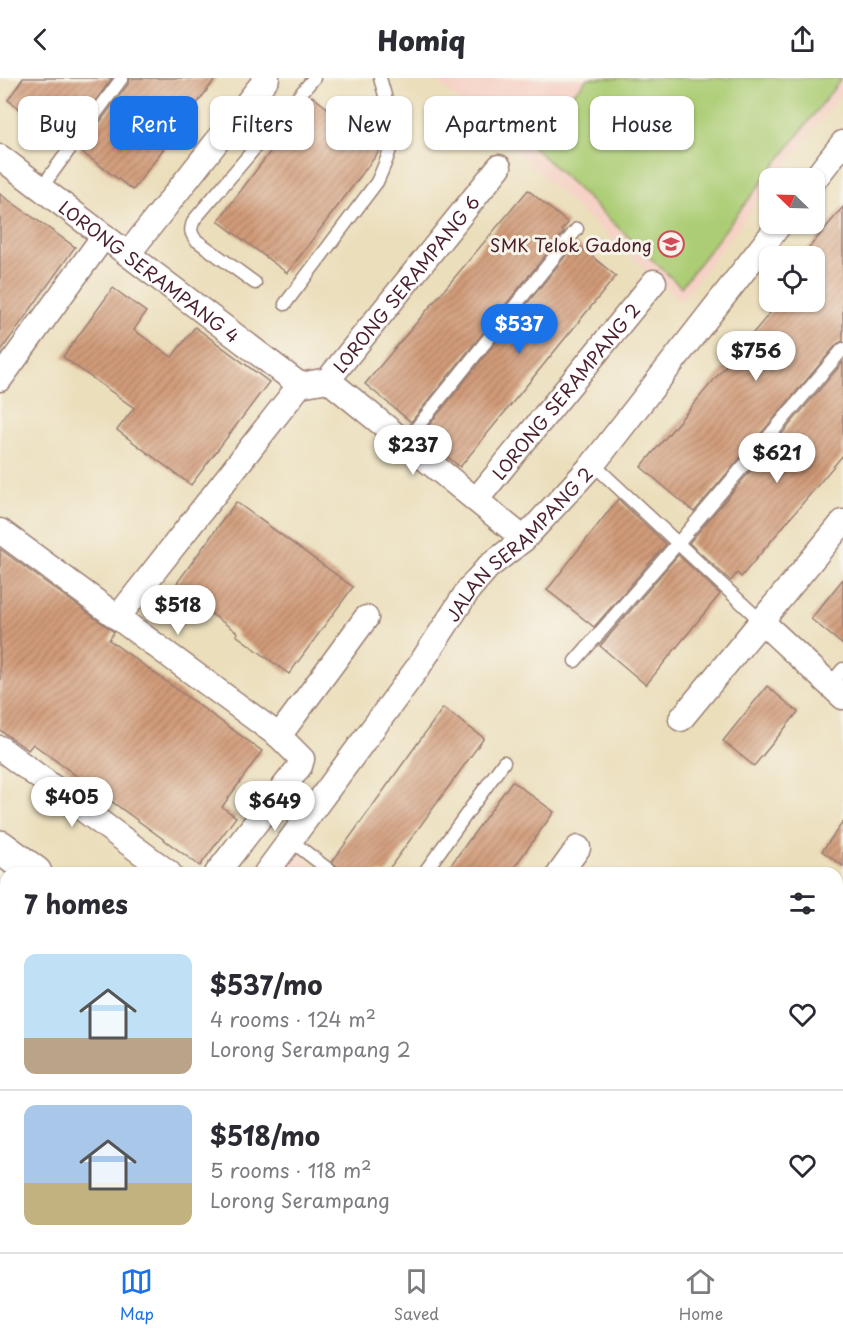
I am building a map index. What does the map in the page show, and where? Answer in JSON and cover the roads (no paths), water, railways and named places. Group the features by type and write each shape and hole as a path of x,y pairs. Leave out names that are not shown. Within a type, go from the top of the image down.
{"main road":[{"path":"0,847 27,867"}],"street":[{"path":"128,254 267,78"},
{"path":"823,168 843,143"},
{"name":"LORONG SERAMPANG 4","path":"0,156 300,385"},
{"name":"LORONG SERAMPANG 6","path":"300,385 328,380 499,167"},
{"name":"JALAN SERAMPANG 2","path":"270,867 419,666 469,589 488,567 524,539 593,464 772,234"},
{"path":"0,379 104,236"},
{"name":"LORONG SERAMPANG 2","path":"476,500 654,282"},
{"path":"328,380 524,539"},
{"path":"117,617 300,385"},
{"path":"681,719 843,522"},
{"path":"0,531 279,736 302,759 300,766 221,867"},
{"path":"279,736 366,618"},
{"path":"761,621 839,683"},
{"path":"0,748 161,867"},
{"path":"564,867 578,848"}],"lane":[{"path":"42,188 122,78"},
{"path":"255,283 196,240 191,235 190,227 314,78"},
{"path":"285,304 377,182 385,165 393,140 380,78"},
{"path":"405,442 577,230"},
{"path":"575,661 843,349"},
{"path":"593,464 761,621"},
{"path":"428,867 504,762"},
{"path":"290,840 325,867"}],"place":[{"name":"SMK Telok Gadong","path":"671,244"}]}
